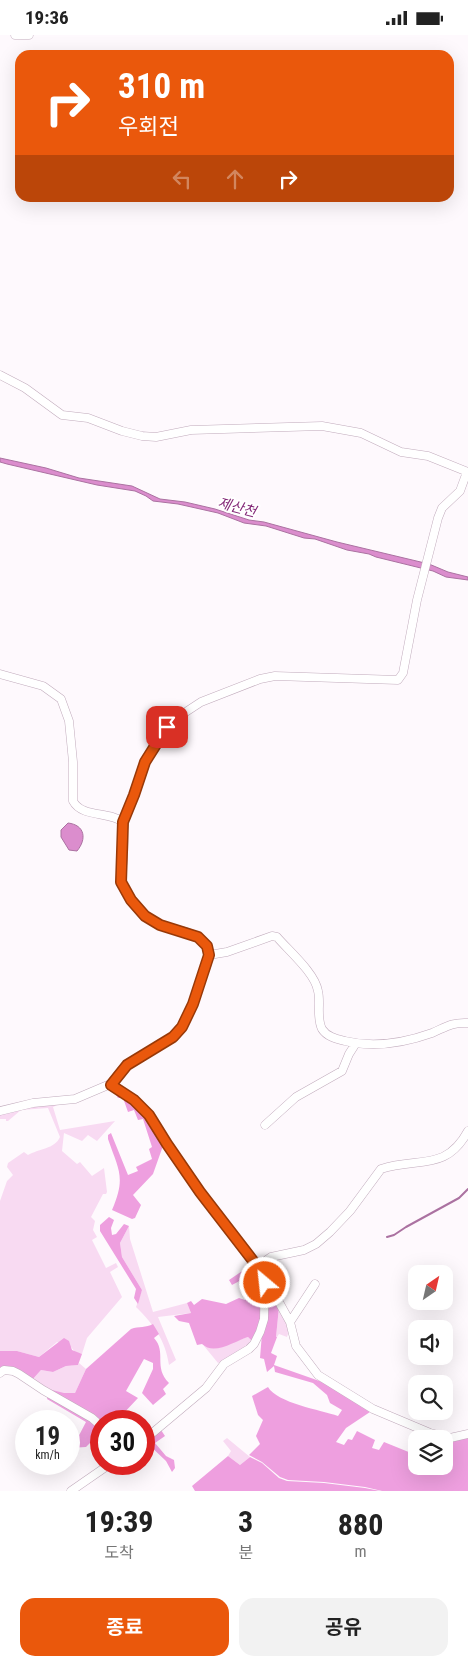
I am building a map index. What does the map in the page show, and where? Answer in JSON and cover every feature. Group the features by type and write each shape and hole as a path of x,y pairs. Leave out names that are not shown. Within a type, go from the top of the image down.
{"street":[{"path":"15,35 29,35"},
{"path":"0,375 25,388 62,415 88,418 142,436 156,437 191,430 322,426 361,433 401,452 428,456 468,472 460,491 440,511 424,573 403,673 398,680 275,677 260,679 202,702 173,720 163,732 145,762 123,822 121,882 131,900 145,916 155,923 198,937 207,946 209,955 193,1004 182,1027 173,1037 127,1065 111,1085 75,1099 24,1104 0,1111"},
{"path":"0,674 43,686 61,699 69,721 73,762 73,801 75,805 123,822"},
{"path":"209,955 227,952 272,936 277,937 315,981 319,994 320,1025 325,1033 334,1038 356,1043 398,1042 433,1032 448,1025 468,1023"},
{"path":"266,1125 296,1097 342,1071 356,1043"},
{"path":"111,1085 134,1100 149,1115 200,1192 258,1266 290,1321 296,1345 318,1375 373,1409 430,1433 450,1438 468,1434"},
{"path":"258,1266 271,1257 304,1250 316,1244 350,1211 381,1169 441,1159 453,1152 468,1131"},
{"path":"155,1431 206,1388 224,1364 249,1349 254,1343 264,1319 264,1275"},
{"path":"290,1321 315,1284"},
{"path":"0,1373 4,1370 13,1371 90,1416"},
{"path":"71,1491 94,1475"}],"shaded area":[{"path":"0,458 46,468 79,478 132,486 160,499 185,502 215,509 249,520 264,522 429,564 448,572 468,577 468,580 446,577 433,571 347,550 266,526 244,523 218,513 178,504 153,501 135,491 97,485 7,464 0,462"},
{"path":"68,823 74,824 83,833 82,842 77,851 69,850 61,837 61,830"},
{"path":"115,1089 143,1110 164,1143 153,1174 133,1195 141,1205 135,1218 132,1219 112,1210 120,1181 118,1167 108,1135 111,1133 128,1175 138,1171 136,1167 152,1159 149,1149 152,1147 143,1119 138,1120 134,1110 128,1112 123,1098 118,1098"},
{"path":"61,1103 53,1107 60,1130 115,1121 97,1141 88,1135 82,1141 64,1133 62,1151 77,1164 80,1162 92,1176 104,1168 107,1192 103,1194 91,1217 95,1221 93,1230 97,1237 92,1240 106,1268 116,1263 118,1267 110,1272 122,1297 87,1338 82,1354 75,1352 71,1347 57,1342 39,1357 17,1351 0,1351 0,1201 7,1181 13,1175 7,1167 8,1163 24,1152 28,1155 54,1144 60,1137 48,1108 21,1110 8,1121 0,1119 0,1113 18,1107"},
{"path":"109,1217 114,1220 111,1228 112,1235 116,1234 124,1224 129,1226 120,1243 122,1257 142,1290 138,1304 134,1298 136,1289 100,1231 100,1225"},
{"path":"129,1226 130,1239 153,1312 187,1303 191,1313 158,1317 176,1360 169,1365 162,1340 136,1307 142,1290 122,1257 120,1243"},
{"path":"254,1263 263,1276 264,1313 252,1341 248,1337 225,1347 212,1349 202,1344 197,1345 189,1323 179,1321 174,1316 191,1313 187,1303 191,1301 194,1305 202,1299 226,1304 239,1298 245,1300 254,1293 245,1278 232,1285 229,1280"},
{"path":"266,1284 279,1307 277,1337 271,1353 277,1356 274,1365 328,1384 370,1412 346,1428 336,1442 344,1445 348,1439 352,1440 357,1431 375,1440 372,1448 379,1450 384,1442 408,1452 408,1475 453,1475 453,1438 468,1436 468,1491 382,1491 324,1482 288,1480 280,1477 262,1462 249,1455 260,1444 256,1436 263,1420 258,1415 252,1396 268,1387 273,1393 290,1402 338,1416 342,1410 330,1403 327,1395 313,1383 275,1372 274,1366 267,1372 264,1359 260,1358"},
{"path":"279,1307 289,1330 287,1337 279,1334 276,1337"},
{"path":"153,1324 159,1334 154,1338 160,1349 164,1377 169,1383 163,1389 166,1394 153,1405 142,1393 153,1369 153,1363 144,1359 126,1391 138,1398 127,1410 90,1410 90,1415 44,1388 64,1393 75,1393 86,1369 131,1329"},
{"path":"248,1337 252,1341 244,1349 218,1363 204,1346 221,1346"},
{"path":"64,1338 69,1341 72,1350 82,1354 78,1365 66,1366 53,1372 41,1370 32,1380 0,1370 0,1351 17,1351 39,1357"},
{"path":"79,1363 86,1369 75,1393 58,1393 32,1380 41,1370 53,1372 66,1366 78,1365"},
{"path":"48,1396 71,1410 66,1410 47,1399"},
{"path":"80,1415 90,1421 90,1443 86,1447 80,1447 80,1434 86,1422 80,1418"},
{"path":"161,1430 165,1436 155,1443 155,1435"},
{"path":"227,1438 250,1457 240,1465 228,1456 231,1451 223,1441"},
{"path":"155,1443 166,1456 174,1460 175,1468 172,1472 166,1461 155,1451"},
{"path":"228,1456 240,1465 250,1457 262,1463 279,1478 287,1481 324,1483 380,1491 195,1491 192,1486"}],"waterway":[{"path":"387,1237 394,1235 459,1198 468,1189"}],"route":[{"path":"167,727 149,753 129,812 123,822 121,882 131,900 145,916 160,925 198,937 207,946 209,955 193,1004 182,1027 173,1037 127,1065 111,1085 134,1100 149,1115 200,1192 264,1275 265,1283"}],"water label":[{"name":"제산천","path":"237,507"}]}
